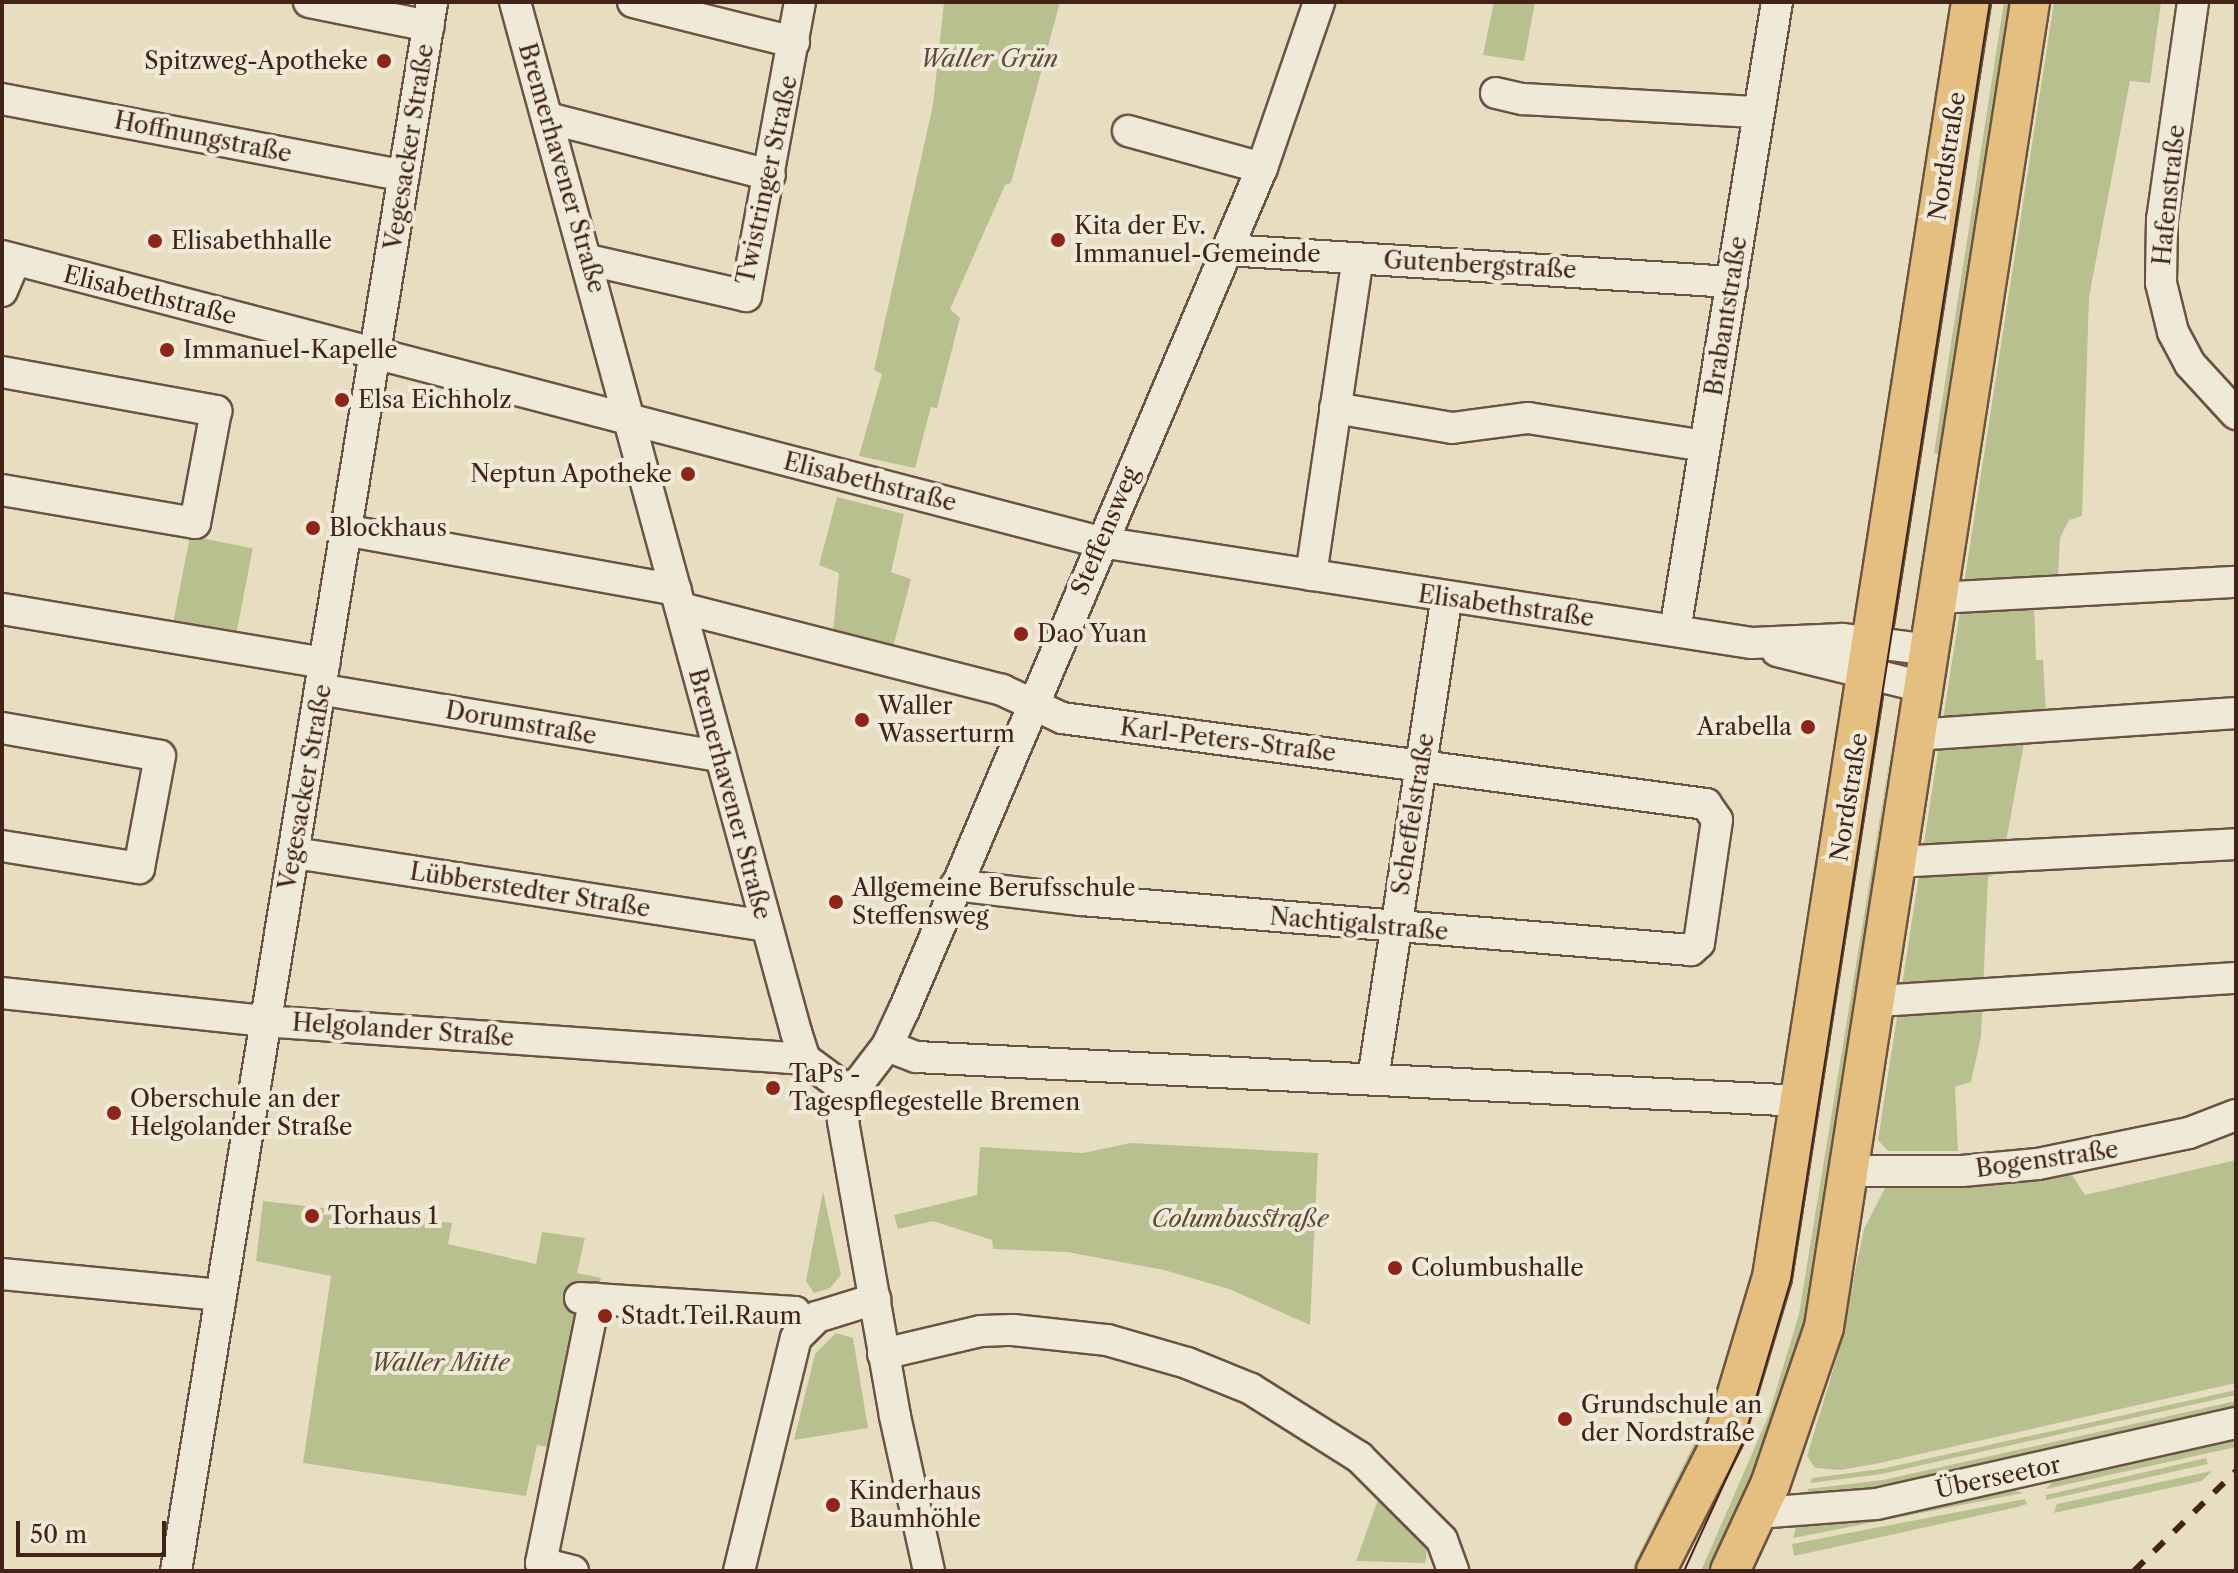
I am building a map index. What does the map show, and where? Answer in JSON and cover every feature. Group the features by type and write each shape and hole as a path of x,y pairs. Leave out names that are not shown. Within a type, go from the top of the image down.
{"main road":[{"name":"Nordstraße","path":"1656,1571 1724,1437 1747,1372 1778,1249 1971,2"},
{"path":"1730,1571 1759,1513 1824,1327 1852,1171 1895,862 2030,2"}],"street":[{"path":"309,2 430,14"},
{"name":"Bremerhavener Straße","path":"515,2 589,260 719,756 805,1059"},
{"path":"633,2 794,42"},
{"name":"Twistringer Straße","path":"589,260 746,296 800,2"},
{"name":"Steffensweg","path":"851,1093 887,1046 1262,168 1319,2"},
{"name":"Brabantstraße","path":"1675,631 1777,2"},
{"name":"Hafenstraße","path":"2193,2 2162,219 2161,283 2173,332 2190,364 2236,414"},
{"name":"Vegesacker Straße","path":"176,1571 263,1021 295,853 349,531 430,14"},
{"path":"1496,93 1523,99 1759,112"},
{"name":"Hoffnungstraße","path":"2,99 404,176"},
{"path":"548,118 770,175"},
{"path":"1128,131 1262,168"},
{"name":"Gutenbergstraße","path":"1227,250 1732,282"},
{"path":"2,291 9,258"},
{"name":"Elisabethstraße","path":"9,258 1100,542 1927,668"},
{"path":"1311,575 1358,258"},
{"path":"2,372 216,411 195,523 2,490"},
{"path":"1335,408 1452,428 1528,418 1705,446"},
{"name":"Karl-Peters-Straße","path":"349,531 678,599 1002,690 1062,718 1706,804 1717,820 1708,881"},
{"path":"1938,598 2236,582"},
{"name":"Scheffelstraße","path":"1373,1079 1447,597"},
{"name":"Dorumstraße","path":"2,609 719,756"},
{"path":"1915,735 2236,713"},
{"path":"2,728 160,756 139,868 2,846"},
{"path":"1895,862 2236,844"},
{"name":"Lübberstedter Straße","path":"295,853 766,926"},
{"name":"Nachtigalstraße","path":"956,885 1395,928 1691,950 1699,943 1708,881"},
{"path":"1878,1001 2236,978"},
{"name":"Helgolander Straße","path":"2,993 263,1021 805,1059"},
{"path":"887,1046 916,1057 1802,1101"},
{"path":"805,1059 851,1093 843,1120 883,1354 929,1571"},
{"name":"Bogenstraße","path":"1852,1171 1962,1171 2038,1164 2189,1133 2236,1115"},
{"path":"2,1274 221,1295"},
{"path":"573,1571 541,1563 588,1298 800,1319 845,1304 875,1299"},
{"path":"739,1571 800,1319"},
{"path":"883,1354 981,1331 1013,1330 1107,1340 1187,1363 1251,1389 1359,1457 1442,1540 1453,1571"},
{"name":"Überseetor","path":"1759,1513 1876,1504 2236,1423"}],"green space":[{"name":"Waller Grün","path":"944,2 1060,2 1011,183 1005,185 950,309 960,318 937,408 931,407 915,468 859,456 882,374 874,370 933,105"},
{"path":"1494,2 1535,2 1524,61 1483,55"},
{"path":"2004,2 2019,2 1943,455 1934,453"},
{"path":"2054,2 2161,2 2150,83 2130,81 2089,297 2082,516 2069,520 2060,538 2058,574 2033,576 2036,660 2043,660 2046,713 2029,716 2006,842 1996,874 1988,877 1981,1037 1971,1082 1955,1087 1958,1151 1888,1151 1878,1140"},
{"path":"837,497 904,514 891,572 911,579 893,647 833,631 839,573 819,565"},
{"path":"190,536 253,548 236,635 173,622"},
{"path":"1893,738 1802,1358 1757,1486 1713,1571 1701,1571 1768,1417 1799,1314"},
{"name":"Columbusstraße","path":"1131,1143 1318,1153 1310,1325 1229,1289 1164,1270 1067,1252 993,1249 992,1240 933,1221 898,1229 894,1215 977,1195 980,1147 1083,1153"},
{"path":"2236,1160 2236,1383 1880,1463 1841,1470 1815,1468 1807,1456 1837,1357 1864,1229 1885,1188 1905,1181 2068,1169 2085,1195"},
{"path":"823,1191 841,1275 830,1288 814,1293 806,1281"},
{"name":"Waller Mitte","path":"263,1201 452,1223 448,1244 536,1264 542,1232 585,1238 577,1273 601,1278 568,1451 537,1445 526,1496 303,1463 331,1276 256,1261"},
{"path":"836,1333 853,1338 868,1428 794,1440 815,1354"},
{"path":"2236,1390 2236,1395 1882,1474 1810,1483 1812,1478 1881,1469"},
{"path":"2236,1401 2236,1406 1885,1486 1886,1492 1805,1500 1808,1489 1883,1480"},
{"path":"1713,1406 1640,1571 1633,1571 1634,1564"},
{"path":"2236,1434 2236,1447 2046,1489 2059,1474 2061,1478"},
{"path":"2206,1458 2208,1464 2046,1500 2046,1495"},
{"path":"2212,1471 2202,1481 2054,1513 2057,1504"},
{"path":"2005,1487 2023,1493 1793,1538 1796,1527 1894,1515 2005,1491"},
{"path":"1379,1497 1428,1544 1425,1563 1356,1561"},
{"path":"2025,1499 2027,1504 2018,1507 1794,1556 1792,1544"}],"tram line":[{"path":"1684,1571 1743,1442 1791,1280 1990,2"}],"railway":[{"path":"2134,1571 2236,1471"}],"place":[{"name":"Spitzweg-Apotheke","path":"384,61"},
{"name":"Kita der Ev. Immanuel-Gemeinde","path":"1058,240"},
{"name":"Elisabethhalle","path":"155,241"},
{"name":"Immanuel-Kapelle","path":"167,350"},
{"name":"Elsa Eichholz","path":"342,400"},
{"name":"Neptun Apotheke","path":"688,474"},
{"name":"Blockhaus","path":"313,528"},
{"name":"Dao Yuan","path":"1021,634"},
{"name":"Waller Wasserturm","path":"862,720"},
{"name":"Arabella","path":"1808,727"},
{"name":"Allgemeine Berufsschule Steffensweg","path":"836,902"},
{"name":"TaPs - Tagespflegestelle Bremen","path":"773,1088"},
{"name":"Oberschule an der Helgolander Straße","path":"114,1113"},
{"name":"Torhaus 1","path":"312,1216"},
{"name":"Columbushalle","path":"1395,1268"},
{"name":"Stadt.Teil.Raum","path":"605,1316"},
{"name":"Grundschule an der Nordstraße","path":"1565,1419"},
{"name":"Kinderhaus Baumhöhle","path":"833,1505"}]}
